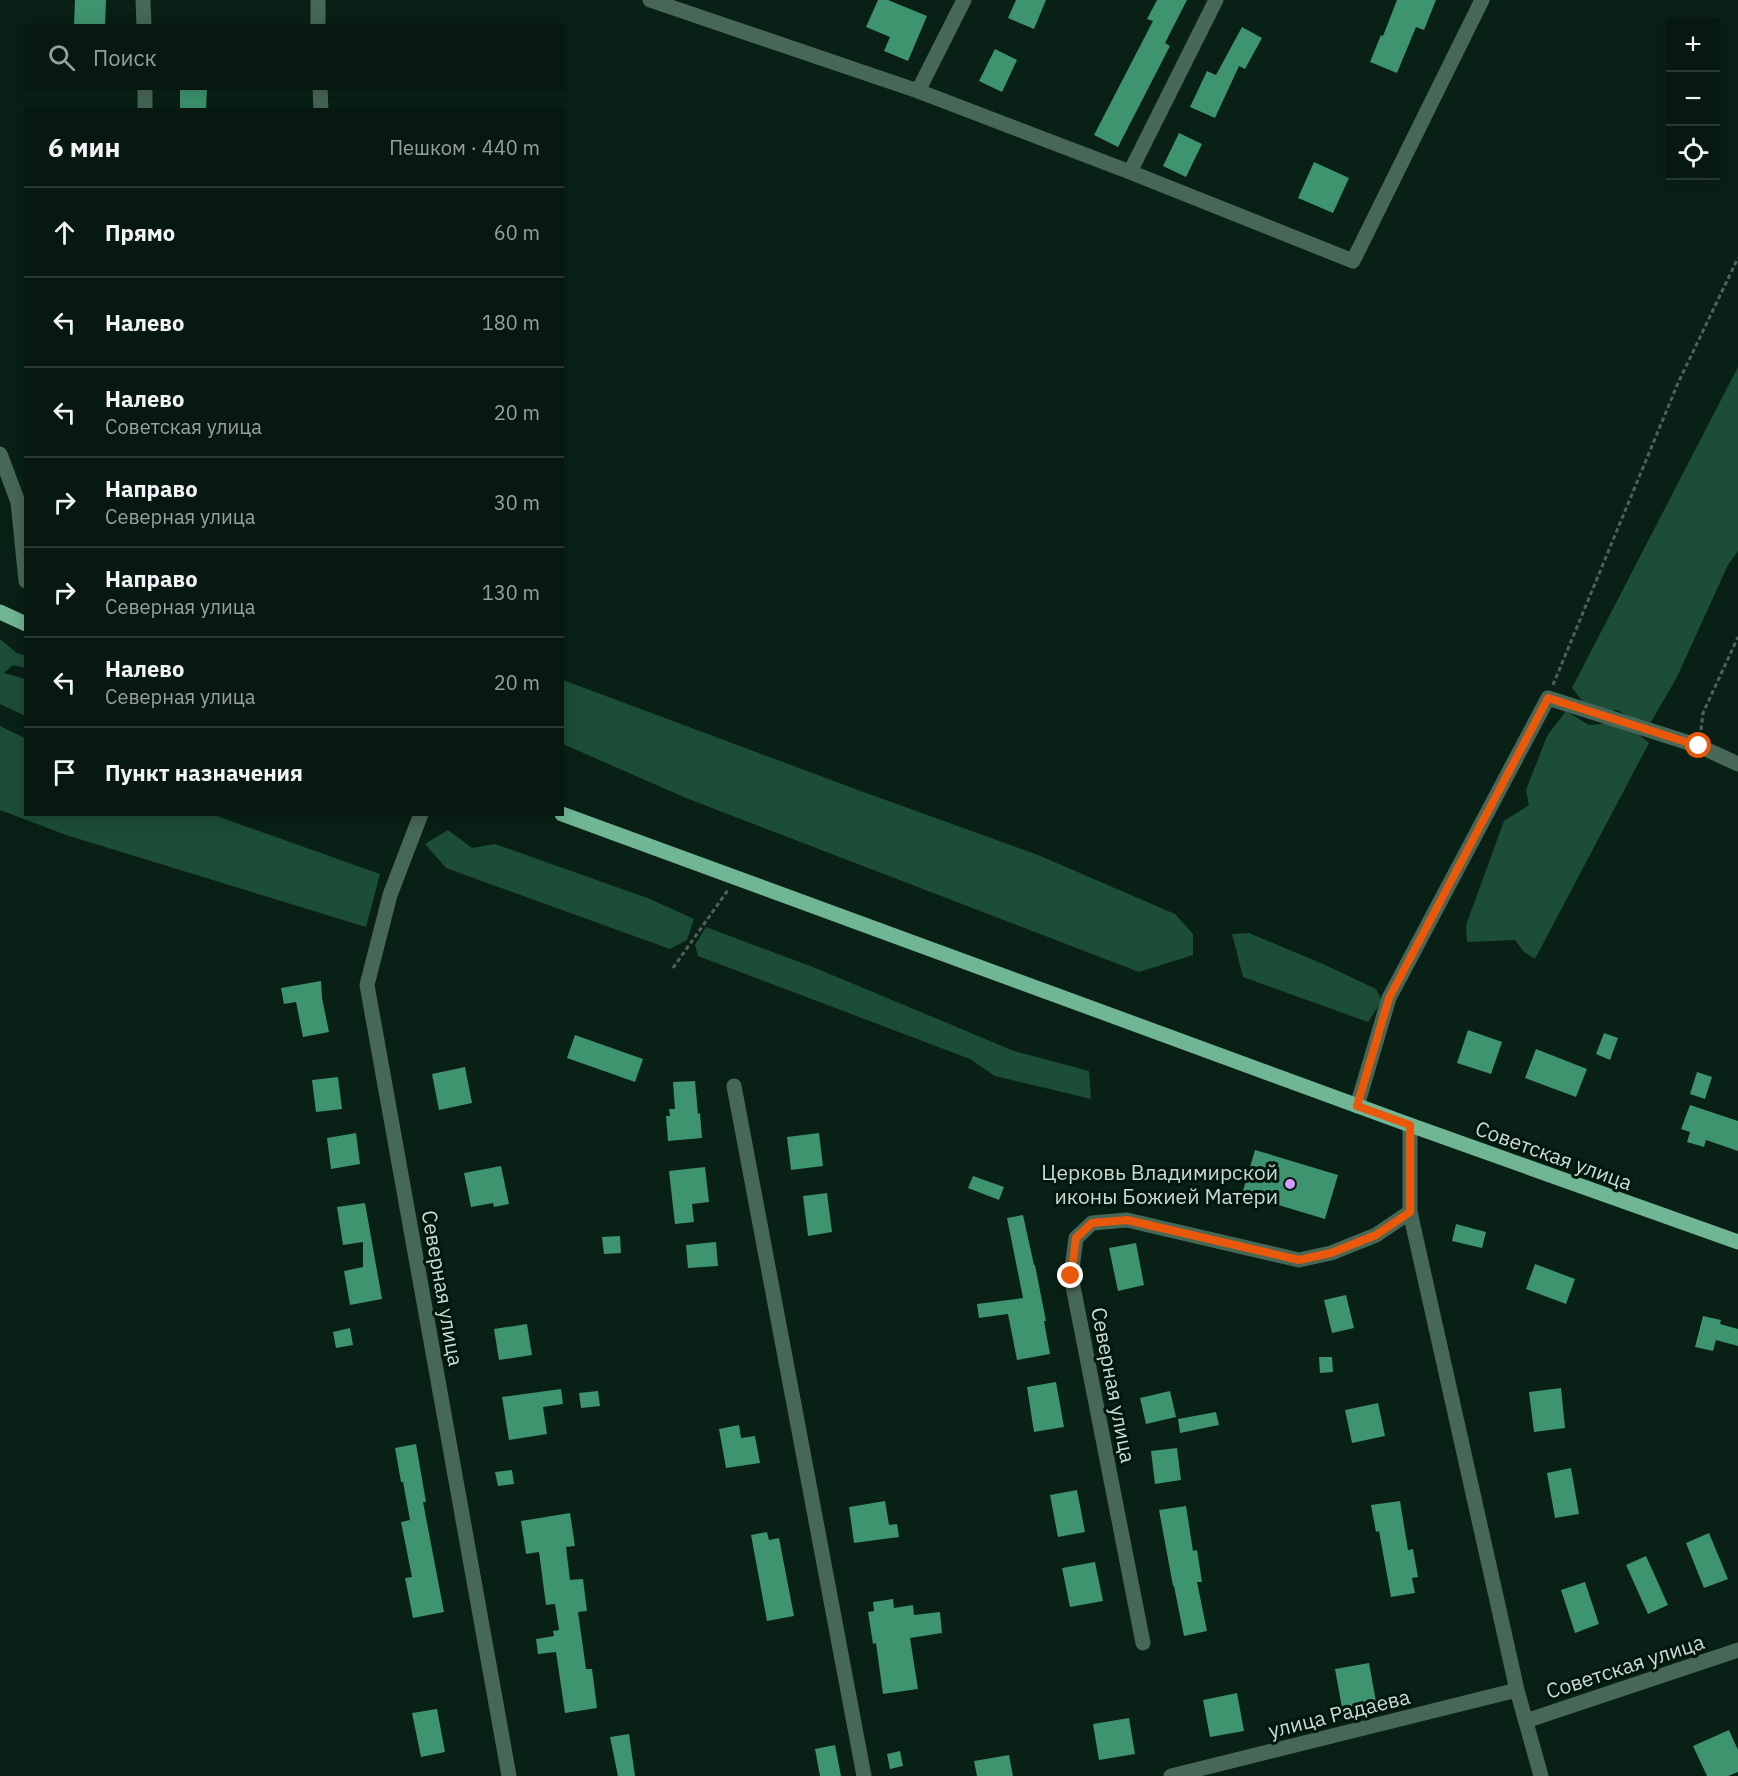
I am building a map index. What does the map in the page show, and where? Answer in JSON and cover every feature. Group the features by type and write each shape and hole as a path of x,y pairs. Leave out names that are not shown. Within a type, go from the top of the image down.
{"main road":[{"path":"0,612 24,623"},
{"name":"Советская улица","path":"564,815 1357,1106 1738,1242"}],"street":[{"path":"143,0 144,24"},
{"path":"318,0 318,24"},
{"path":"650,0 670,4 918,91 1353,261 1482,0"},
{"path":"918,91 964,0"},
{"path":"1130,172 1216,0"},
{"path":"145,90 145,108"},
{"path":"320,90 321,108"},
{"path":"0,454 22,502 24,542"},
{"path":"1357,1106 1389,998 1548,698 1699,746 1738,764"},
{"name":"Северная улица","path":"420,816 390,895 367,985 509,1776"},
{"path":"734,1086 864,1776"},
{"path":"1410,1125 1410,1212 1517,1690 1541,1776"},
{"name":"Северная улица","path":"1143,1642 1071,1276 1076,1238 1092,1223 1127,1220 1299,1260 1331,1253 1376,1235 1410,1212"},
{"name":"Советская улица","path":"1526,1721 1738,1650"},
{"name":"улица Радаева","path":"1171,1776 1517,1690"}],"path":[{"path":"1548,698 1678,383 1738,258"},
{"path":"1699,746 1703,712 1738,638"},
{"path":"674,968 736,878"}],"green space":[{"path":"1738,367 1738,551 1728,565 1676,679 1648,727 1617,710 1592,713 1572,688"},
{"path":"0,639 17,653 24,655 24,668 13,665 4,673 24,679 24,716 0,704"},
{"path":"564,680 1038,855 1175,914 1193,934 1193,955 1139,972 686,798 564,744"},
{"path":"1566,711 1589,725 1623,722 1649,743 1535,959 1524,952 1515,940 1467,942 1466,925 1504,821 1529,805 1526,790 1547,736"},
{"path":"0,726 24,738 24,816 217,816 380,874 366,927 66,835 0,810"},
{"path":"448,830 472,848 495,844 650,899 694,919 687,940 670,949 446,868 425,844"},
{"path":"706,927 813,967 1014,1051 1089,1071 1091,1099 995,1076 970,1059 698,956 695,945"},
{"path":"1249,933 1376,989 1382,1001 1368,1022 1243,977 1232,934"}],"building":[{"path":"75,0 106,0 105,24 74,24"},
{"path":"878,0 888,0 927,16 908,61 884,51 890,37 866,27"},
{"path":"1016,0 1046,0 1034,29 1008,18"},
{"path":"1157,0 1187,0 1165,43 1170,46 1118,147 1094,135 1153,21 1147,19"},
{"path":"1397,0 1436,0 1424,30 1416,27 1397,73 1370,62"},
{"path":"1242,27 1262,38 1245,69 1239,66 1215,118 1190,107 1207,71 1216,75"},
{"path":"995,49 1017,60 1002,92 979,81"},
{"path":"180,90 207,90 206,108 180,108"},
{"path":"1179,133 1202,144 1186,177 1163,166"},
{"path":"1314,162 1349,178 1333,213 1298,198"},
{"path":"321,981 329,1032 303,1037 296,1002 284,1004 281,988"},
{"path":"1468,1030 1502,1042 1491,1074 1457,1063"},
{"path":"1604,1033 1618,1038 1610,1060 1596,1054"},
{"path":"575,1035 643,1059 635,1082 567,1058"},
{"path":"1536,1049 1587,1069 1576,1097 1525,1078"},
{"path":"465,1067 472,1103 439,1110 432,1074"},
{"path":"1697,1072 1712,1077 1705,1099 1690,1094"},
{"path":"338,1077 342,1109 316,1112 312,1080"},
{"path":"695,1081 702,1138 668,1141 666,1116 670,1116 669,1109 675,1109 673,1082"},
{"path":"1690,1105 1738,1121 1738,1151 1706,1140 1704,1147 1687,1142 1690,1132 1681,1129"},
{"path":"356,1133 360,1164 331,1169 327,1138"},
{"path":"819,1133 823,1166 791,1170 787,1137"},
{"name":"Церковь Владимирской иконы Божией Матери","path":"1255,1150 1338,1175 1325,1219 1242,1194"},
{"path":"501,1166 509,1204 494,1207 493,1203 471,1207 464,1173"},
{"path":"705,1167 709,1202 692,1204 694,1222 675,1224 669,1171"},
{"path":"973,1176 1004,1187 999,1200 968,1188"},
{"path":"827,1193 832,1232 808,1236 803,1196"},
{"path":"365,1203 382,1299 350,1305 344,1271 363,1267 363,1242 343,1245 337,1207"},
{"path":"1023,1215 1046,1321 1044,1321 1050,1354 1017,1360 1008,1314 979,1318 977,1304 1023,1298 1007,1218"},
{"path":"1456,1224 1486,1232 1482,1248 1452,1241"},
{"path":"620,1236 621,1253 604,1254 602,1237"},
{"path":"716,1242 718,1266 688,1268 686,1245"},
{"path":"1136,1243 1144,1285 1118,1291 1109,1248"},
{"path":"1535,1264 1575,1279 1566,1304 1526,1289"},
{"path":"1346,1295 1354,1328 1332,1333 1324,1300"},
{"path":"1703,1316 1721,1320 1720,1324 1738,1329 1738,1346 1716,1340 1713,1351 1695,1347"},
{"path":"527,1324 532,1355 499,1360 494,1329"},
{"path":"350,1328 353,1345 336,1348 333,1332"},
{"path":"1319,1357 1332,1357 1333,1372 1320,1373"},
{"path":"1056,1382 1064,1427 1034,1432 1027,1387"},
{"path":"1561,1388 1565,1428 1534,1432 1529,1392"},
{"path":"561,1389 563,1404 543,1407 547,1434 509,1440 502,1397"},
{"path":"598,1391 600,1406 581,1408 579,1393"},
{"path":"1170,1391 1176,1417 1146,1424 1140,1398"},
{"path":"1378,1403 1385,1436 1352,1443 1345,1410"},
{"path":"1216,1412 1219,1425 1180,1433 1178,1419"},
{"path":"739,1425 741,1438 755,1436 760,1463 726,1468 719,1429"},
{"path":"416,1444 426,1502 423,1502 444,1612 413,1618 405,1578 412,1577 401,1522 410,1520 395,1448"},
{"path":"1177,1448 1181,1480 1155,1484 1151,1451"},
{"path":"1571,1468 1579,1514 1555,1518 1547,1473"},
{"path":"512,1470 514,1484 498,1486 495,1472"},
{"path":"1077,1490 1085,1532 1058,1537 1050,1495"},
{"path":"885,1501 889,1525 897,1524 899,1537 854,1543 849,1507"},
{"path":"1400,1501 1408,1550 1413,1549 1418,1577 1412,1578 1415,1593 1391,1597 1379,1531 1376,1532 1371,1505"},
{"path":"1186,1506 1193,1551 1197,1550 1202,1582 1197,1582 1207,1631 1184,1636 1159,1510"},
{"path":"570,1513 575,1546 566,1547 570,1580 583,1579 587,1611 578,1612 586,1669 592,1669 597,1708 565,1713 556,1652 538,1654 536,1639 554,1636 553,1631 559,1630 555,1604 546,1605 539,1552 526,1554 521,1521"},
{"path":"767,1532 769,1540 779,1538 794,1616 767,1621 751,1535"},
{"path":"1709,1533 1728,1579 1704,1588 1686,1543"},
{"path":"1646,1556 1668,1605 1648,1614 1626,1565"},
{"path":"1095,1562 1103,1601 1070,1607 1062,1568"},
{"path":"1585,1582 1599,1624 1575,1633 1561,1590"},
{"path":"893,1599 894,1608 913,1605 914,1615 940,1612 942,1633 910,1638 918,1689 883,1694 876,1643 873,1644 868,1612 874,1611 873,1602"},
{"path":"1369,1663 1376,1702 1342,1708 1335,1669"},
{"path":"1237,1693 1244,1731 1210,1737 1203,1700"},
{"path":"437,1709 445,1752 421,1757 412,1713"},
{"path":"1129,1718 1135,1754 1099,1760 1093,1724"},
{"path":"1729,1730 1738,1750 1738,1772 1728,1776 1707,1776 1693,1746"},
{"path":"629,1734 635,1776 618,1776 610,1737"},
{"path":"835,1745 841,1776 820,1776 815,1749"},
{"path":"900,1751 903,1766 890,1769 887,1754"},
{"path":"1009,1755 1013,1776 977,1776 974,1761"}],"place":[{"name":"Церковь Владимирской иконы Божией Матери","path":"1290,1184"}],"route":[{"path":"1071,1276 1076,1238 1092,1223 1127,1220 1299,1260 1331,1253 1376,1235 1410,1212 1410,1125 1357,1106 1389,998 1548,698 1699,746"}]}
